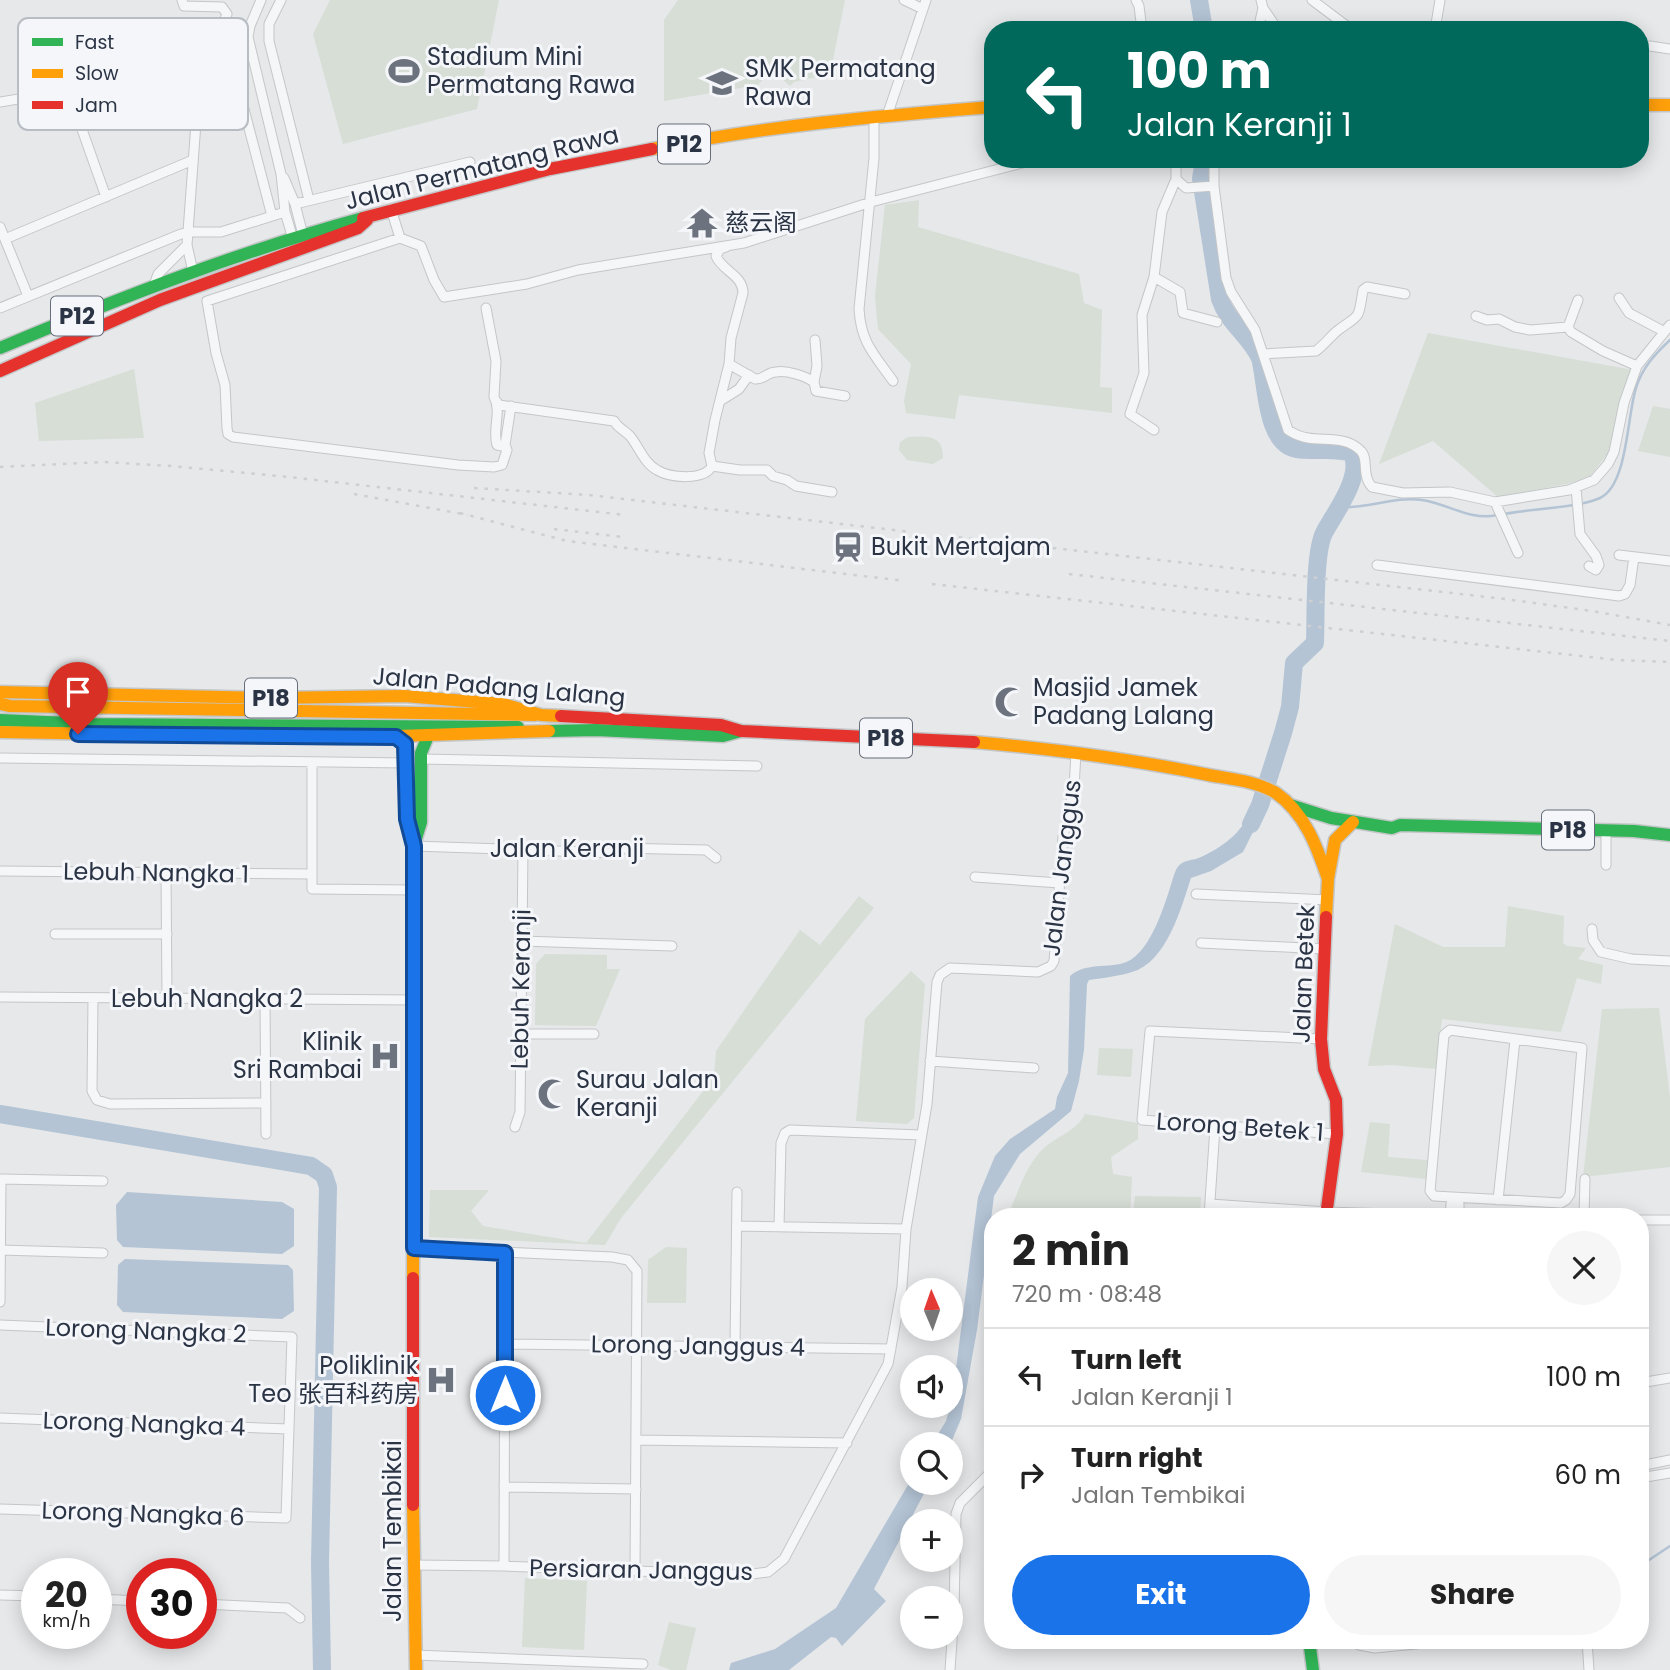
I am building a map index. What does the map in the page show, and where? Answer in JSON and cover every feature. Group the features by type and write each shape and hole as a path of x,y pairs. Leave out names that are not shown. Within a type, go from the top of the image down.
{"main road":[{"path":"1649,105 1670,106"},
{"name":"Jalan Permatang Rawa","path":"0,348 155,285 298,237 368,219 391,209 526,174 737,135 887,116 984,108"},
{"path":"0,371 160,300 345,233 368,219"},
{"name":"Jalan Padang Lalang","path":"0,692 271,698 404,696 503,704 541,715 721,725 741,731 982,742 1123,758 1256,786 1276,794 1289,805 1310,833 1328,878"},
{"path":"0,704 432,725"},
{"path":"0,720 93,724 432,725 541,715"},
{"name":"Jalan Padang Lalang","path":"0,732 396,737 432,725 723,736 741,731"},
{"name":"Jalan Tembikai","path":"414,846 421,822 421,759 432,725"},
{"name":"Jalan Tembikai","path":"396,737 405,744 407,819 414,846 413,1565 416,1670"},
{"name":"Jalan Padang Lalang","path":"1276,794 1288,794 1335,810 1394,819 1400,825"},
{"name":"P18","path":"1289,805 1331,818 1392,828 1400,825 1606,830 1670,835"},
{"name":"Jalan Betek","path":"1328,1208 1338,1134 1336,1100 1324,1069 1321,1040 1328,878 1335,840 1353,822"},
{"path":"1310,1649 1313,1670"}],"street":[{"path":"182,0 184,6 222,7 226,10 225,18"},
{"path":"260,0 248,37 281,174 285,212 298,237"},
{"path":"281,0 269,24 269,41 309,200"},
{"path":"887,116 924,4 904,0"},
{"path":"1136,0 1141,21"},
{"path":"1312,0 1340,21"},
{"path":"1436,21 1440,0"},
{"path":"1262,4 1272,21"},
{"path":"1650,46 1670,49"},
{"path":"0,102 18,99"},
{"path":"874,118 871,202 859,309 860,323 867,344 893,381"},
{"path":"248,124 272,216"},
{"path":"82,130 106,197"},
{"path":"193,272 187,245 195,130"},
{"path":"5,239 193,160"},
{"path":"295,204 470,162"},
{"path":"511,406 505,458 502,464 494,467 458,465 233,437 228,434 225,384 216,353 207,301 400,238 421,246 434,280 444,297 527,284 578,270 760,239 822,216 1003,168"},
{"path":"1154,429 1130,414 1144,373 1142,315 1154,277 1162,212 1176,179 1176,168"},
{"path":"1214,168 1213,187 1226,278 1231,292 1255,330 1288,430 1307,438 1345,440 1361,451 1366,479 1372,487 1403,493 1450,492 1496,505 1577,489 1594,480 1614,452 1624,403 1637,366 1666,328 1629,313 1619,298"},
{"path":"281,174 295,204 298,237"},
{"path":"1176,179 1186,188 1213,187"},
{"path":"391,209 400,238"},
{"path":"0,308 141,249 189,232 221,232 285,212"},
{"path":"0,227 28,296"},
{"path":"155,285 158,274 187,245"},
{"path":"486,308 495,353 494,397 499,405 614,421 658,471 689,477 702,476 709,472 712,466 709,453 743,293 739,280 719,263 716,256 720,249 728,246"},
{"path":"1154,277 1180,292 1183,313 1217,322"},
{"path":"1264,354 1316,351 1359,315 1363,290 1367,287 1405,293"},
{"path":"1568,327 1578,300"},
{"path":"1476,316 1488,320 1499,319 1515,327 1530,330 1568,327"},
{"path":"1568,327 1571,332 1603,351 1637,366"},
{"path":"815,340 816,391 845,396"},
{"path":"729,364 760,380 776,372 806,377 814,382"},
{"path":"720,401 739,389 748,375"},
{"path":"497,401 495,440 497,444 505,445"},
{"path":"712,466 767,470 773,476 796,486 832,492"},
{"path":"1577,489 1580,534 1596,556 1599,565 1596,570 1589,566"},
{"path":"1496,505 1518,553"},
{"path":"1619,555 1670,561"},
{"path":"1377,565 1619,596 1625,594 1630,585 1634,557"},
{"name":"Jalan Janggus","path":"950,968 1025,973 1051,967 1055,961 1063,837 1074,788 1076,753"},
{"path":"0,758 312,764 407,763"},
{"path":"421,759 757,766"},
{"path":"312,764 312,889 414,890"},
{"path":"1606,830 1606,865"},
{"name":"Jalan Keranji","path":"414,846 614,853 620,848 706,850 716,858"},
{"name":"Lebuh Keranji","path":"515,1127 520,1112 523,850"},
{"name":"Lebuh Nangka 1","path":"0,871 312,874"},
{"path":"166,873 167,998"},
{"path":"975,877 1060,883"},
{"path":"1196,894 1328,900"},
{"path":"1592,929 1595,947 1601,952 1632,959 1670,961"},
{"path":"55,934 167,934"},
{"path":"522,941 672,946"},
{"path":"1201,943 1325,949"},
{"name":"Persiaran Janggus","path":"413,1565 744,1575 768,1572 784,1559 888,1364 902,1287 906,1229 927,1104 937,982 940,975 950,968"},
{"name":"Lebuh Nangka 2","path":"0,997 414,1000"},
{"path":"93,998 92,1091 97,1100 110,1104 266,1103"},
{"path":"265,999 266,1134"},
{"path":"1450,1030 1515,1040 1582,1048 1570,1194 1561,1203 1456,1201 1434,1196 1430,1191 1446,1032 1450,1030"},
{"name":"Lorong Betek 1","path":"1321,1040 1150,1031 1142,1120 1338,1134"},
{"path":"521,1034 594,1034"},
{"path":"1498,1200 1515,1040"},
{"path":"930,1061 1034,1068"},
{"path":"1210,1208 1215,1127"},
{"path":"779,1227 780,1143 785,1133 790,1130 921,1135"},
{"path":"0,1302 1,1179 103,1181"},
{"path":"1584,1208 1585,1180"},
{"path":"735,1346 737,1192"},
{"path":"1454,1208 1456,1201"},
{"path":"1456,1201 1457,1208"},
{"path":"1210,1204 1257,1208"},
{"path":"1649,1220 1670,1220"},
{"path":"737,1226 906,1229"},
{"path":"414,1248 612,1256 628,1260 637,1271 635,1571"},
{"path":"0,1250 103,1253"},
{"path":"504,1566 505,1253"},
{"name":"Lorong Nangka 2","path":"0,1325 292,1337 289,1430"},
{"name":"Lorong Janggus 4","path":"505,1343 891,1349"},
{"path":"1649,1382 1670,1378"},
{"name":"Lorong Nangka 4","path":"0,1418 289,1430"},
{"name":"Lorong Nangka 6","path":"0,1509 286,1518 289,1430"},
{"path":"636,1440 847,1443"},
{"path":"1649,1464 1670,1460"},
{"path":"1649,1476 1670,1473"},
{"path":"950,1670 956,1514 960,1503 984,1479"},
{"path":"504,1487 636,1489"},
{"path":"0,1595 21,1596"},
{"path":"217,1605 287,1608 299,1618"},
{"path":"1588,1649 1589,1670"},
{"path":"415,1655 643,1664"}],"shaded area":[{"name":"Stadium Mini Permatang Rawa","path":"330,0 499,0 477,109 343,144 313,34"},
{"path":"678,0 845,0 830,74 794,82 790,86 772,70 758,85 664,101 664,20"},
{"path":"919,200 918,227 1079,274 1084,303 1102,310 1100,387 1112,388 1112,413 959,395 955,419 906,413 904,401 911,364 878,329 875,296 885,205"},
{"path":"1428,333 1639,371 1618,411 1609,452 1587,480 1498,497 1433,441 1379,464"},
{"path":"134,369 144,438 39,441 35,403"},
{"path":"1653,406 1670,409 1670,457 1638,451"},
{"path":"908,437 933,438 940,445 943,458 933,464 907,460 899,450 900,442"},
{"path":"859,896 874,908 621,1218 605,1245 429,1237 430,1190 489,1190 471,1211 483,1226 586,1243 714,1077 716,1051 800,930 820,945"},
{"path":"1508,906 1564,916 1563,943 1586,948 1578,959 1603,965 1601,984 1577,978 1561,1032 1442,1019 1436,1069 1368,1066 1395,924 1443,947 1505,947"},
{"path":"545,954 607,955 607,969 620,969 596,1026 535,1025 536,964"},
{"path":"911,971 925,984 914,1118 907,1124 856,1121 865,1019"},
{"path":"1659,1008 1670,1097 1670,1167 1583,1177 1602,1009"},
{"path":"1099,1048 1133,1049 1131,1077 1097,1075"},
{"path":"1085,1114 1138,1123 1138,1139 1111,1157 1113,1174 1132,1177 1130,1208 1011,1208 1037,1156"},
{"path":"1370,1122 1390,1124 1388,1157 1427,1160 1426,1179 1361,1172"},
{"path":"1135,1196 1201,1197 1200,1208 1134,1208"},
{"path":"666,1247 687,1248 686,1303 647,1303 648,1260"},
{"path":"525,1578 587,1581 584,1650 522,1647"},
{"path":"669,1622 696,1628 686,1670 671,1670 658,1665"}],"water":[{"path":"1254,799 1267,804 1243,852 1211,871 1191,878 1171,932 1155,957 1132,972 1089,980 1087,984 1084,1050 1071,1111 1020,1154 994,1196 992,1208 984,1208 984,1275 963,1408 963,1355 958,1355 960,1341 963,1341 963,1314 978,1197 995,1156 1010,1139 1055,1109 1057,1097 1068,1073 1070,976 1085,968 1125,963 1139,953 1156,927 1177,868 1228,841 1247,819"},
{"path":"127,1192 282,1202 294,1209 294,1246 282,1254 123,1247 117,1240 116,1205"},
{"path":"125,1259 288,1265 293,1270 294,1311 282,1319 123,1312 117,1305 118,1265"},
{"path":"947,1418 961,1418 956,1432 939,1432"},
{"path":"902,1495 923,1495 916,1509 900,1509 900,1539 874,1589 886,1601 842,1646 836,1638 831,1637 789,1670 729,1670 731,1663 775,1649 836,1608"}],"waterway":[{"path":"1199,0 1202,21"},
{"path":"1203,168 1201,179 1220,299 1228,315 1260,358 1273,425 1287,445 1297,449 1352,453 1354,462 1351,483 1321,542 1317,570 1315,643 1294,663 1290,707 1260,805 1251,824"},
{"path":"1504,514 1579,504 1600,498 1609,491 1621,465 1639,381 1650,362 1670,340"},
{"path":"1340,507 1412,499 1478,516 1497,515"},
{"path":"0,1114 311,1166 324,1175 328,1187 320,1562 322,1670"},
{"path":"1649,1560 1670,1546"}],"railway":[{"path":"0,467 104,462 171,466 625,515"},
{"path":"474,488 589,495 911,532"},
{"path":"354,494 468,515"},
{"path":"460,513 567,541 905,581"},
{"path":"554,529 623,537"},
{"path":"938,535 1505,599 1670,625"},
{"path":"1069,574 1670,641"},
{"path":"932,584 1617,660 1670,662"}],"traffic: fast":[{"path":"0,348 179,277 363,218"},
{"path":"0,720 93,724 518,727"},
{"path":"549,731 596,730 723,736 741,731"},
{"path":"414,845 421,822 421,753 428,736"},
{"path":"1290,805 1331,818 1392,828 1400,825 1634,831 1670,835"},
{"path":"1310,1649 1313,1670"}],"traffic: slow":[{"path":"1649,105 1670,105"},
{"path":"652,149 779,128 984,108"},
{"path":"0,692 271,698 404,696 503,704 541,715 561,716"},
{"path":"0,704 535,715"},
{"path":"0,732 338,738 549,731"},
{"path":"396,737 405,744 406,749 407,819 414,846 413,1278"},
{"path":"974,742 1121,759 1235,779 1260,786 1276,793 1295,810 1314,843 1328,879"},
{"path":"1326,917 1328,879 1335,840 1353,822"},
{"path":"413,1505 416,1670"}],"traffic: jam":[{"path":"363,218 550,169 652,149"},
{"path":"0,371 160,300 358,228 367,220"},
{"path":"561,716 721,725 741,731 974,742"},
{"path":"1326,917 1321,1039 1324,1069 1336,1100 1337,1134 1327,1208"},
{"path":"413,1278 413,1505"}],"place":[{"name":"Stadium Mini Permatang Rawa","path":"404,71"},
{"name":"SMK Permatang Rawa","path":"722,83"},
{"name":"慈云阁","path":"702,223"},
{"name":"Bukit Mertajam","path":"848,547"},
{"name":"Masjid Jamek Padang Lalang","path":"1010,702"},
{"name":"Klinik Sri Rambai","path":"385,1056"},
{"name":"Surau Jalan Keranji","path":"553,1094"},
{"name":"Poliklinik Teo 张百科药房","path":"441,1380"}],"route":[{"path":"78,734 396,737 405,744 407,819 414,846 414,1248 505,1253 505,1395"}]}
